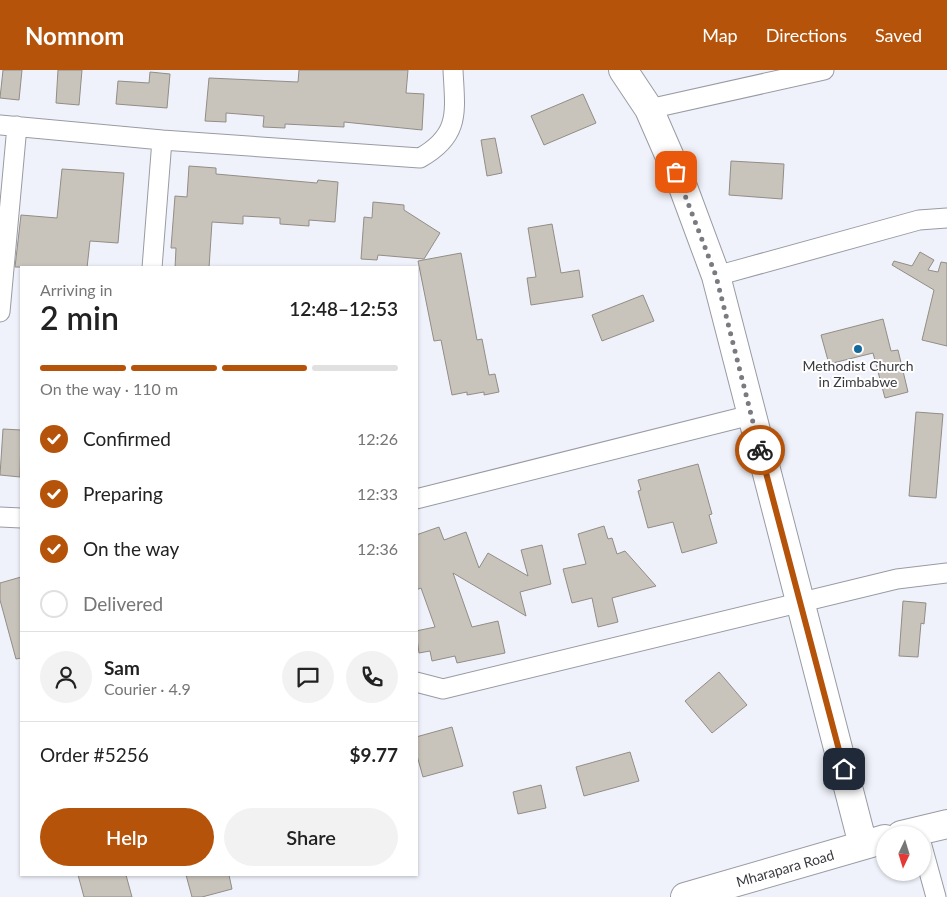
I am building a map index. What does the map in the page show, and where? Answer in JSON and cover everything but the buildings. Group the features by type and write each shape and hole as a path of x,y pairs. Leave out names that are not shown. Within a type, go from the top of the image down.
{"street":[{"path":"0,312 8,126 162,140 420,158 437,148 447,135 455,112 453,70"},
{"path":"623,70 649,109 683,187 716,276 799,604 835,731 874,842"},
{"path":"649,109 818,71"},
{"path":"152,266 162,140"},
{"path":"716,276 918,220 947,218"},
{"path":"418,498 751,415"},
{"path":"0,517 20,518"},
{"path":"418,683 443,689 897,579 947,573 947,564"},
{"path":"931,831 947,824"},
{"name":"Mharapara Road","path":"686,897 874,842"},
{"path":"931,881 936,897"}],"way so far":[{"path":"676,172 716,276 760,450"}],"place":[{"name":"Methodist Church in Zimbabwe","path":"858,349"}],"route":[{"path":"760,450 799,604 844,769"}]}
